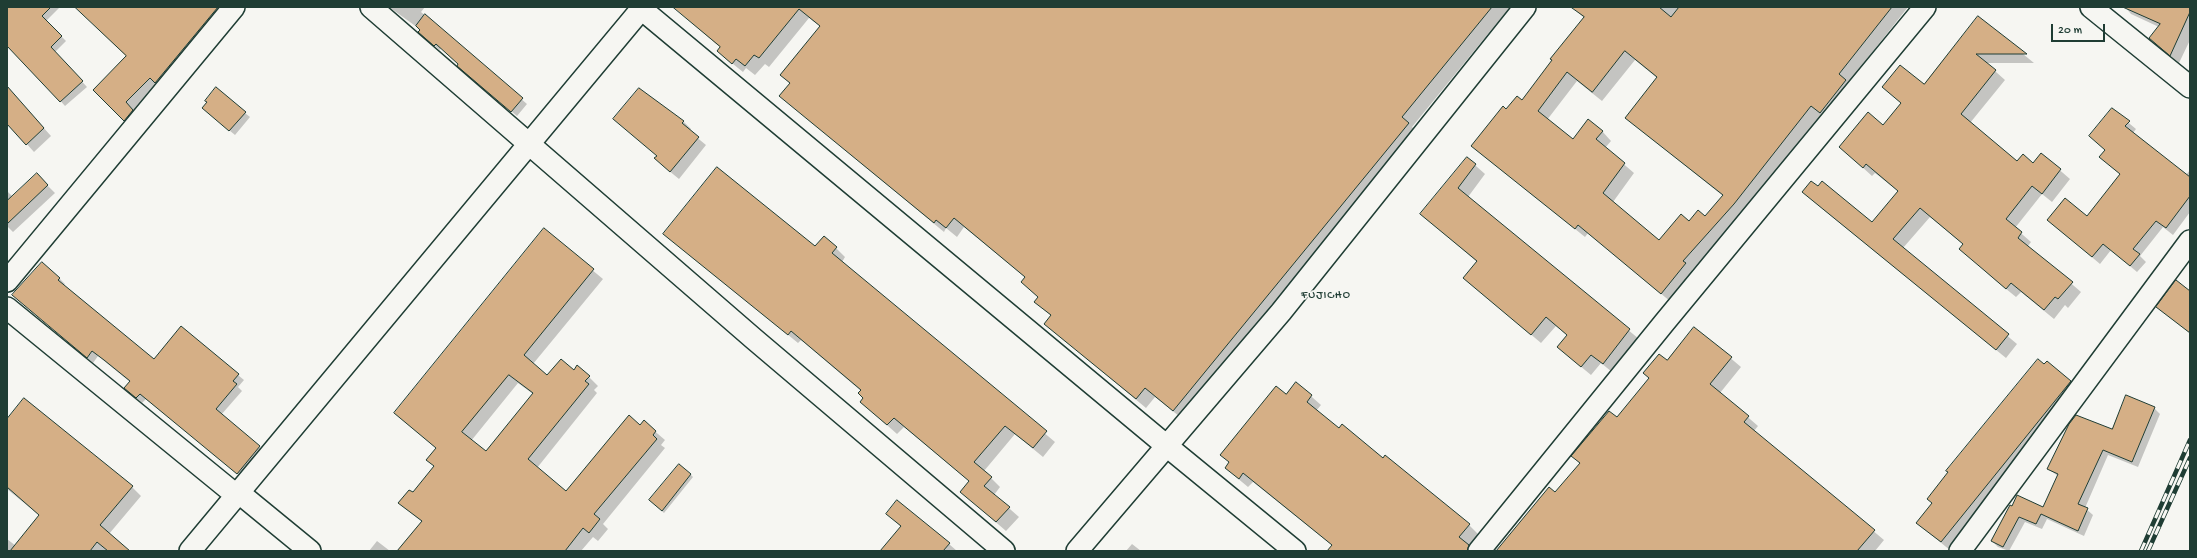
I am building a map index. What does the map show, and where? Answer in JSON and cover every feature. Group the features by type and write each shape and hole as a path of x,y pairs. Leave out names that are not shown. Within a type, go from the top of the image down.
{"street":[{"path":"7,281 234,7"},
{"path":"371,7 530,143 754,339 1004,551"},
{"path":"1077,551 1168,447 1281,312 1525,7"},
{"path":"1479,551 1664,323 1925,7"},
{"path":"2091,7 2190,87"},
{"path":"190,551 641,8 1295,551"},
{"path":"1960,551 2190,241"},
{"path":"7,308 237,494 310,551"}],"building":[{"path":"7,7 51,7 42,16 62,36 51,47 83,81 60,102 7,46"},
{"path":"75,7 218,7 155,83 150,78 126,102 133,110 124,121 93,90 126,56"},
{"path":"673,7 1492,7 1402,117 1409,123 1173,411 1145,388 1136,399 1044,324 1051,315 1034,302 1038,297 1021,282 1025,277 954,218 946,228 936,220 934,223 779,96 790,83 780,75 820,26 799,9 759,58 754,55 745,66 736,59 732,64 717,51 720,47"},
{"path":"1571,7 1659,7 1671,17 1679,7 1892,7 1839,74 1846,80 1820,113 1811,106 1734,204 1683,261 1686,263 1661,294 1578,225 1575,229 1471,146 1503,106 1506,109 1517,96 1522,100 1552,60 1550,59 1584,17","holes":["1625,51 1657,77 1625,118 1723,195 1705,216 1698,210 1689,221 1681,214 1659,240 1603,193 1625,163 1596,139 1603,131 1588,119 1573,139 1538,111 1567,72 1592,92"]},
{"path":"2123,7 2190,7 2190,12 2170,56 2149,38 2160,24"},
{"path":"425,14 523,98 511,112 457,66 458,64 436,44 434,46 418,32 420,30 416,26"},
{"path":"1978,16 2027,54 1976,54 1996,70 1961,114 2017,161 2023,154 2033,163 2041,153 2061,169 2042,194 2032,186 2006,219 2022,232 2018,238 2073,282 2058,299 2055,297 2044,310 2011,283 2006,289 1959,249 1963,244 1920,208 1893,239 2009,334 1996,350 1802,192 1811,181 1818,186 1822,181 1872,222 1898,191 1866,164 1863,168 1839,147 1868,112 1883,125 1901,103 1882,87 1900,65 1924,84"},
{"path":"7,86 44,128 26,145 7,124"},
{"path":"216,87 246,112 229,131 202,108 207,102 205,101"},
{"path":"639,88 684,121 682,123 699,137 670,172 654,158 657,156 613,119"},
{"path":"2112,108 2130,121 2125,126 2190,177 2190,196 2166,228 2156,221 2133,249 2140,254 2130,266 2103,244 2092,257 2047,220 2065,198 2087,216 2120,174 2099,157 2105,150 2089,136"},
{"path":"1467,157 1476,164 1458,188 1630,329 1603,364 1591,355 1581,367 1557,347 1567,335 1546,317 1531,335 1463,278 1477,261 1420,214"},
{"path":"717,167 815,246 824,236 837,247 832,253 1047,431 1033,448 1005,426 974,462 992,477 984,486 1010,507 996,522 960,492 969,481 894,418 887,425 860,402 863,398 858,393 861,390 791,331 788,335 663,234"},
{"path":"37,173 48,185 7,224 7,201"},
{"path":"544,228 594,269 524,355 547,375 561,359 574,370 577,365 590,376 585,381 589,384 528,459 566,491 629,415 640,425 644,420 656,431 653,435 657,439 594,514 600,519 589,533 583,528 565,551 397,551 422,521 398,503 409,490 413,492 434,466 426,460 436,448 394,413","holes":["509,375 533,393 486,451 462,432"]},
{"path":"42,262 60,278 58,280 154,359 181,326 239,374 233,381 237,384 216,409 260,446 237,474 140,394 136,398 124,388 130,381 104,360 92,351 87,358 12,295"},
{"path":"2176,280 2190,291 2190,333 2156,307"},
{"path":"1694,327 1732,357 1710,384 1749,416 1744,422 1875,530 1857,551 1496,551 1549,487 1555,492 1580,463 1571,456 1609,411 1617,417 1649,378 1643,373 1659,354 1667,360"},
{"path":"2038,359 2044,364 2047,361 2071,381 1941,542 1916,523 1932,503 1927,499 1948,472 1946,471"},
{"path":"1296,382 1312,395 1307,402 1339,428 1342,424 1383,458 1385,455 1470,524 1459,537 1469,545 1467,551 1327,551 1332,545 1243,473 1239,479 1225,468 1229,462 1220,455 1276,386 1286,394"},
{"path":"2126,395 2155,407 2132,462 2103,450 2078,504 2088,508 2078,531 2041,514 2036,524 2019,517 2003,547 1991,541 2017,495 2043,507 2058,474 2047,469 2069,424 2076,415 2112,429"},
{"path":"24,398 133,486 100,525 130,551 108,551 97,542 90,551 10,551 39,515 7,487 7,419"},
{"path":"679,464 691,474 662,511 649,500"},
{"path":"897,500 950,543 943,551 880,551 901,526 886,514"}],"railway":[{"path":"2141,551 2190,440"},
{"path":"2148,551 2190,458"}],"district":[{"name":"FUJICHO","path":"1326,296"}]}
